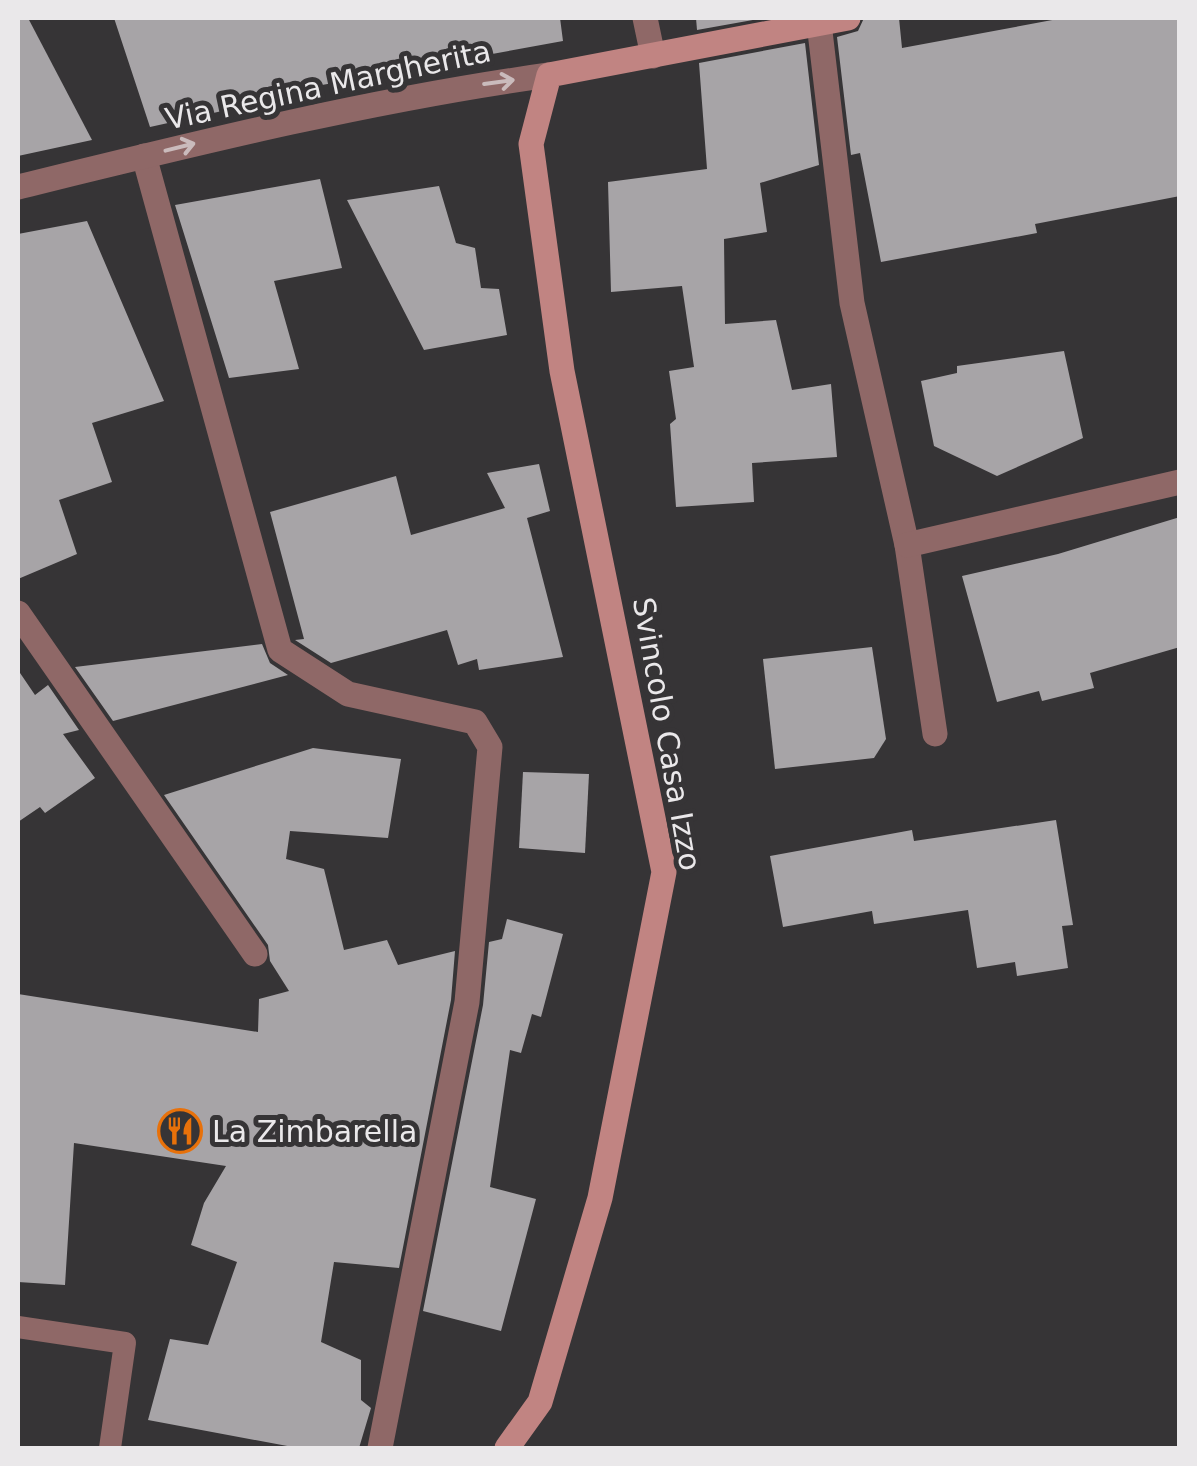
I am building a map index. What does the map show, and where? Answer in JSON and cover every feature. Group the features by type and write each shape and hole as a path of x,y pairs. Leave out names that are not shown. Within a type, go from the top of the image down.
{"street":[{"path":"645,18 653,56"},
{"name":"Via Regina Margherita","path":"18,186 475,86 848,18"},
{"path":"819,24 852,303 908,544 935,734"},
{"name":"Svincolo Casa Izzo","path":"507,1448 540,1402 600,1198 664,872 562,371 531,144 548,75"},
{"path":"144,156 280,650 348,694 475,722 490,747 467,1002 380,1448"},
{"path":"908,544 1180,482"},
{"path":"18,613 254,954"}],"lane":[{"path":"18,1328 125,1343 110,1448"}],"building":[{"path":"18,18 28,18 92,140 18,156"},
{"path":"114,18 560,18 563,41 311,87 312,91 150,127"},
{"path":"696,18 764,18 697,30"},
{"path":"864,18 899,18 902,48 1063,18 1180,18 1180,196 1035,224 1037,233 881,262 860,153 851,155 837,37 858,31"},
{"path":"805,43 819,165 760,183 767,232 724,239 725,324 776,320 792,390 831,384 837,457 752,463 754,502 676,507 670,424 676,419 669,371 694,367 682,286 611,292 608,182 707,169 699,63"},
{"path":"320,179 342,268 274,281 299,369 229,378 175,205"},
{"path":"439,186 456,243 475,248 481,288 499,289 507,335 424,350 347,200"},
{"path":"87,221 164,401 92,423 112,482 59,500 77,554 18,579 18,234"},
{"path":"1064,351 1083,438 997,476 934,446 921,381 957,373 957,366"},
{"path":"539,464 550,511 527,518 563,657 479,670 477,659 458,665 447,630 331,663 295,640 304,639 270,512 396,476 411,535 505,508 487,473"},
{"path":"1180,517 1180,647 1090,673 1094,688 1042,701 1039,691 997,702 962,576 1058,554"},
{"path":"262,644 270,663 288,675 113,721 75,667"},
{"path":"872,647 886,739 874,758 775,769 763,659"},
{"path":"18,670 35,695 48,685 79,730 63,734 95,778 45,813 40,807 18,822"},
{"path":"313,748 401,759 388,838 290,831 286,859 324,869 344,950 387,940 398,965 455,951 451,1000 399,1268 334,1262 321,1342 361,1360 361,1400 371,1408 359,1448 298,1448 148,1420 170,1339 208,1345 237,1262 191,1245 204,1203 226,1166 74,1143 65,1285 18,1282 18,994 258,1032 259,999 289,991 270,961 268,945 164,795"},
{"path":"523,772 589,774 585,853 519,848"},
{"path":"1056,820 1073,925 1062,926 1068,968 1017,976 1015,962 977,968 968,910 874,924 872,911 783,927 770,856 912,830 914,841"},
{"path":"507,919 563,934 541,1017 532,1014 521,1053 510,1050 490,1187 536,1199 501,1331 423,1311 483,1005 489,942 502,939"}],"place":[{"name":"La Zimbarella","path":"180,1131"}]}
